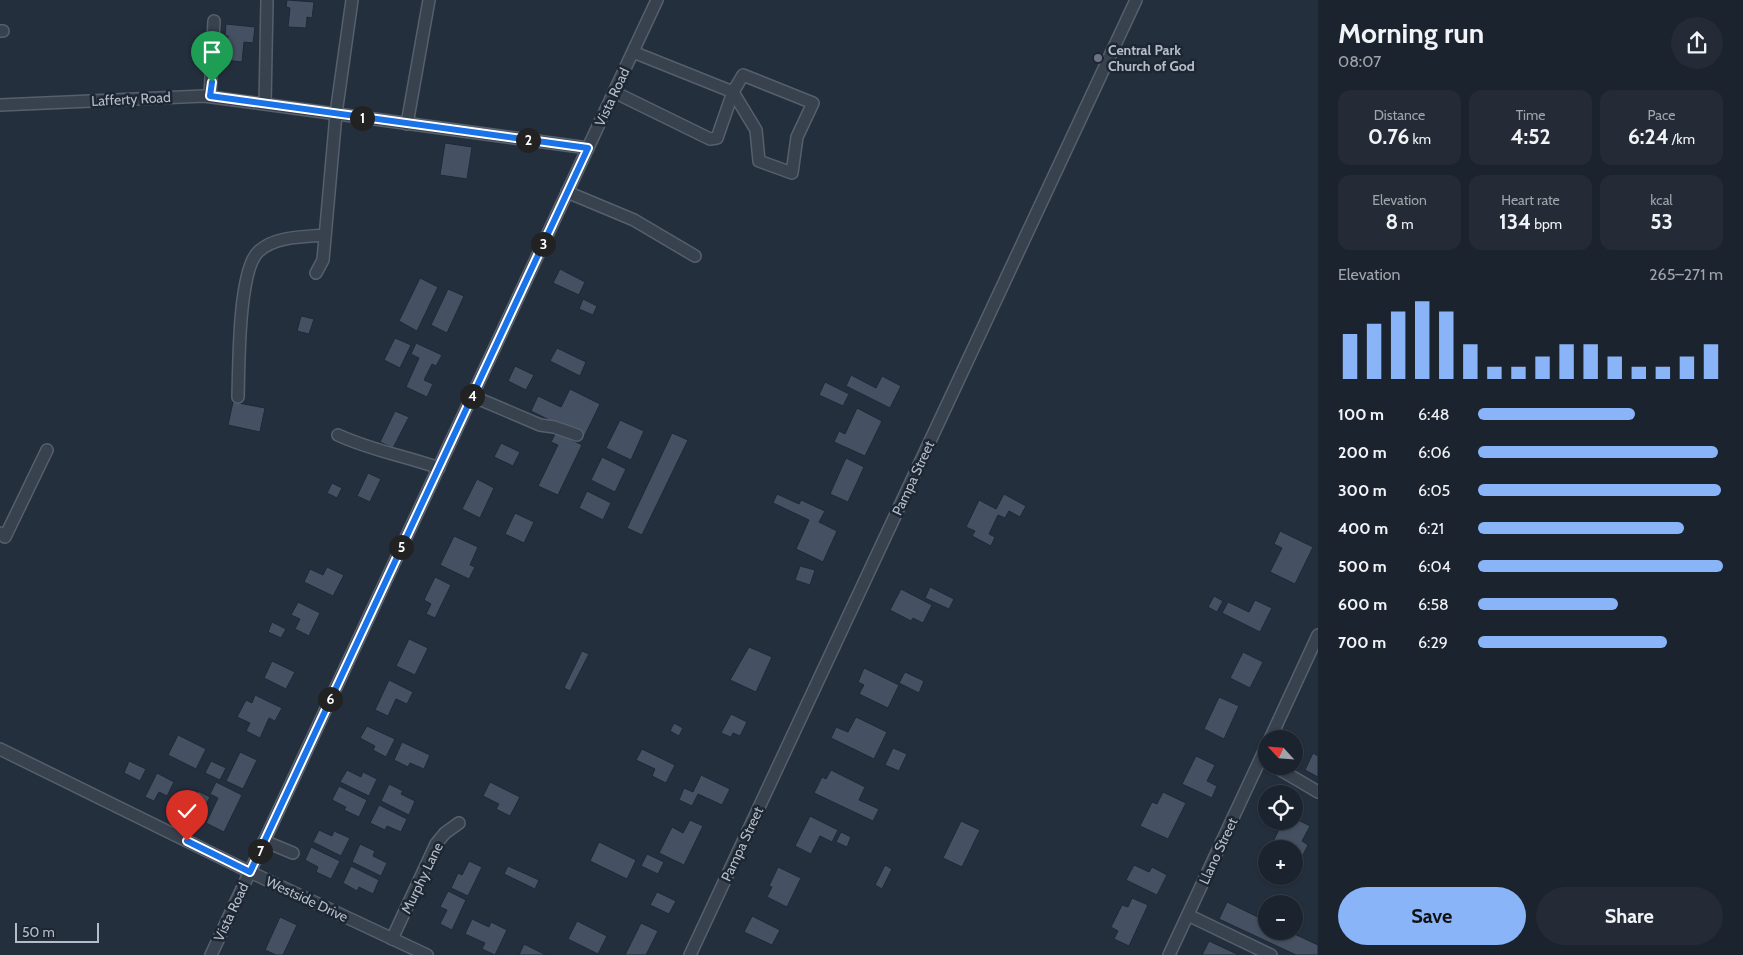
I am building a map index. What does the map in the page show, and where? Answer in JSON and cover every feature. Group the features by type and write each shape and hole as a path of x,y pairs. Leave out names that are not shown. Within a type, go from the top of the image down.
{"street":[{"path":"316,273 323,260 336,114 352,0"},
{"path":"407,124 429,0"},
{"name":"Vista Road","path":"211,955 657,0"},
{"name":"Pampa Street","path":"690,955 1136,0"},
{"path":"265,104 267,1"},
{"path":"210,96 214,21"},
{"path":"614,92 714,140 717,138 733,92 743,75 813,103 797,137 792,173 759,161 756,130 733,92 633,52"},
{"name":"Lafferty Road","path":"0,105 210,96 588,148"},
{"path":"568,192 634,220 695,256"},
{"path":"238,396 241,329 247,274 253,257 263,248 276,241 325,235"},
{"path":"472,396 540,425 554,427 576,435"},
{"path":"338,435 378,451 409,457 438,468"},
{"path":"0,533 5,537 47,450"},
{"path":"1274,730 1318,635"},
{"name":"Westside Drive","path":"0,749 250,872 427,955"},
{"name":"Llano Street","path":"1169,955 1258,770"},
{"path":"1289,775 1318,792"},
{"name":"Murphy Lane","path":"392,938 436,844 445,833 459,823"},
{"path":"264,841 292,853"},
{"path":"1188,915 1272,955"}],"building":[{"path":"287,0 314,2 312,18 307,17 306,28 288,27 290,8 286,7"},
{"path":"226,24 255,27 253,43 244,42 242,62 225,60 228,36 225,36"},
{"path":"445,143 472,147 467,179 440,175"},
{"path":"560,269 585,282 579,295 553,283"},
{"path":"420,278 438,287 417,331 399,321"},
{"path":"448,289 464,296 447,333 431,325"},
{"path":"583,299 597,306 593,315 579,309"},
{"path":"301,316 314,319 309,334 297,331"},
{"path":"395,338 411,345 400,368 384,360"},
{"path":"416,343 442,355 436,366 432,364 424,380 433,384 427,397 406,387 419,358 411,354"},
{"path":"557,348 586,362 580,376 550,361"},
{"path":"515,366 534,375 526,390 508,381"},
{"path":"851,375 876,388 882,376 901,386 890,408 846,386"},
{"path":"825,382 849,394 843,406 819,395"},
{"path":"570,389 600,404 584,437 531,411 538,396 561,407"},
{"path":"233,402 265,408 260,432 228,425"},
{"path":"857,408 882,421 865,456 834,442 839,431 845,434"},
{"path":"395,411 409,417 393,448 380,442"},
{"path":"620,420 644,431 631,460 606,448"},
{"path":"556,432 582,445 558,495 538,486 558,445 551,442"},
{"path":"672,433 688,440 642,535 627,528"},
{"path":"501,443 520,452 513,466 494,457"},
{"path":"602,457 626,469 615,492 591,480"},
{"path":"846,458 864,467 848,502 830,494"},
{"path":"368,473 381,479 370,502 357,496"},
{"path":"477,479 494,488 480,518 462,509"},
{"path":"332,483 342,488 337,498 327,493"},
{"path":"587,491 611,503 603,520 579,508"},
{"path":"777,494 799,504 801,500 825,511 819,522 837,531 823,562 796,549 809,520 773,503"},
{"path":"1004,494 1026,506 1020,517 1009,511 1005,518 998,515 989,534 995,537 991,546 972,536 975,531 966,527 979,500 996,509"},
{"path":"515,513 534,522 524,543 505,534"},
{"path":"1280,531 1313,547 1295,584 1270,572 1282,548 1274,544"},
{"path":"454,536 478,547 470,565 475,567 469,579 440,565"},
{"path":"800,566 815,570 810,585 795,580"},
{"path":"327,567 344,575 333,596 304,582 310,569 323,575"},
{"path":"435,577 451,585 435,618 426,614 431,604 424,600"},
{"path":"930,587 954,599 949,609 925,598"},
{"path":"901,589 932,605 923,623 913,618 911,621 890,610"},
{"path":"1214,596 1223,601 1217,612 1208,607"},
{"path":"1255,600 1272,608 1260,632 1222,613 1228,602 1249,612"},
{"path":"298,602 320,613 309,636 295,629 300,619 291,615"},
{"path":"272,622 286,629 281,638 268,632"},
{"path":"409,639 428,648 415,675 396,666"},
{"path":"749,647 772,657 756,692 730,680"},
{"path":"582,651 589,654 570,691 564,688"},
{"path":"1243,652 1263,662 1250,688 1230,678"},
{"path":"272,661 295,672 286,689 264,678"},
{"path":"864,668 899,685 888,708 859,694 864,685 858,682"},
{"path":"905,672 924,681 919,693 899,683"},
{"path":"389,680 413,692 407,704 396,699 388,716 375,710"},
{"path":"255,695 282,708 275,721 269,718 260,738 246,731 250,723 237,717 246,700 252,703"},
{"path":"1219,697 1239,706 1224,739 1204,729"},
{"path":"731,714 747,722 740,736 733,733 731,737 721,733"},
{"path":"856,717 887,732 874,759 831,738 836,727 848,732"},
{"path":"674,723 683,728 679,736 670,731"},
{"path":"367,726 395,739 386,757 373,750 375,746 360,738"},
{"path":"178,735 206,749 196,769 168,755"},
{"path":"402,742 430,755 424,769 410,763 408,767 394,760"},
{"path":"893,748 907,754 899,771 885,765"},
{"path":"642,749 675,765 666,783 652,776 655,769 636,760"},
{"path":"240,752 257,760 243,789 226,781"},
{"path":"1313,753 1318,756 1318,777 1305,770"},
{"path":"1196,756 1215,765 1207,781 1217,786 1212,798 1182,784"},
{"path":"129,761 146,769 140,781 124,773"},
{"path":"211,761 226,768 220,780 205,773"},
{"path":"347,770 361,777 363,772 377,779 369,796 340,782"},
{"path":"831,770 865,787 859,800 879,809 873,821 814,793 822,777 826,779"},
{"path":"157,773 174,782 167,796 159,792 154,801 145,797"},
{"path":"701,775 730,789 722,805 698,794 692,806 679,800 684,788 693,792"},
{"path":"216,782 242,795 224,832 206,823 218,798 210,794"},
{"path":"490,782 520,797 510,816 496,809 499,804 483,796"},
{"path":"389,784 403,791 401,794 415,801 409,815 381,801"},
{"path":"339,786 367,800 359,817 344,810 346,807 332,800"},
{"path":"198,791 210,797 202,812 191,806"},
{"path":"1163,792 1186,803 1168,839 1140,826 1152,802 1157,804"},
{"path":"379,805 407,819 401,832 387,826 385,830 370,823"},
{"path":"810,816 838,830 832,842 820,836 811,854 795,846"},
{"path":"690,820 703,826 684,865 659,853 672,827 683,833"},
{"path":"961,821 980,830 962,867 943,858"},
{"path":"1303,822 1310,826 1303,840 1274,840 1279,830 1303,830"},
{"path":"319,830 332,836 334,831 350,838 341,856 313,842"},
{"path":"841,832 851,837 847,847 836,842"},
{"path":"599,842 636,860 627,879 590,861"},
{"path":"1303,842 1308,845 1303,855"},
{"path":"360,844 375,851 373,856 387,863 381,876 352,862"},
{"path":"311,847 340,861 331,879 316,872 318,867 305,860"},
{"path":"647,854 664,862 658,874 641,866"},
{"path":"469,861 482,867 468,896 451,888 458,873 462,875"},
{"path":"885,865 892,869 882,889 875,885"},
{"path":"1134,865 1149,872 1152,867 1167,875 1157,895 1126,880"},
{"path":"351,866 379,880 373,894 359,887 357,891 343,883"},
{"path":"508,866 539,880 535,889 504,874"},
{"path":"778,867 801,878 787,907 767,897 772,887 769,886"},
{"path":"448,891 466,900 452,930 440,924 447,910 440,907"},
{"path":"657,892 676,901 669,914 650,905"},
{"path":"1132,898 1148,905 1129,946 1114,939 1118,931 1111,927 1122,905 1128,907"},
{"path":"1227,902 1258,917 1258,937 1219,919"},
{"path":"752,916 780,930 772,945 744,932"},
{"path":"280,917 297,925 283,955 276,955 265,950"},
{"path":"472,919 489,927 491,922 507,930 495,955 482,949 485,943 465,934"},
{"path":"577,921 607,936 598,954 568,939"},
{"path":"641,923 658,931 646,955 625,955"},
{"path":"1303,938 1318,945 1318,955 1296,955 1264,940 1303,940"},
{"path":"1209,941 1239,955 1202,955"},
{"path":"524,944 546,955 519,955"}],"place":[{"name":"Central Park Church of God","path":"1098,58"}],"route":[{"path":"187,841 250,872 588,148 210,96 212,82"}]}
